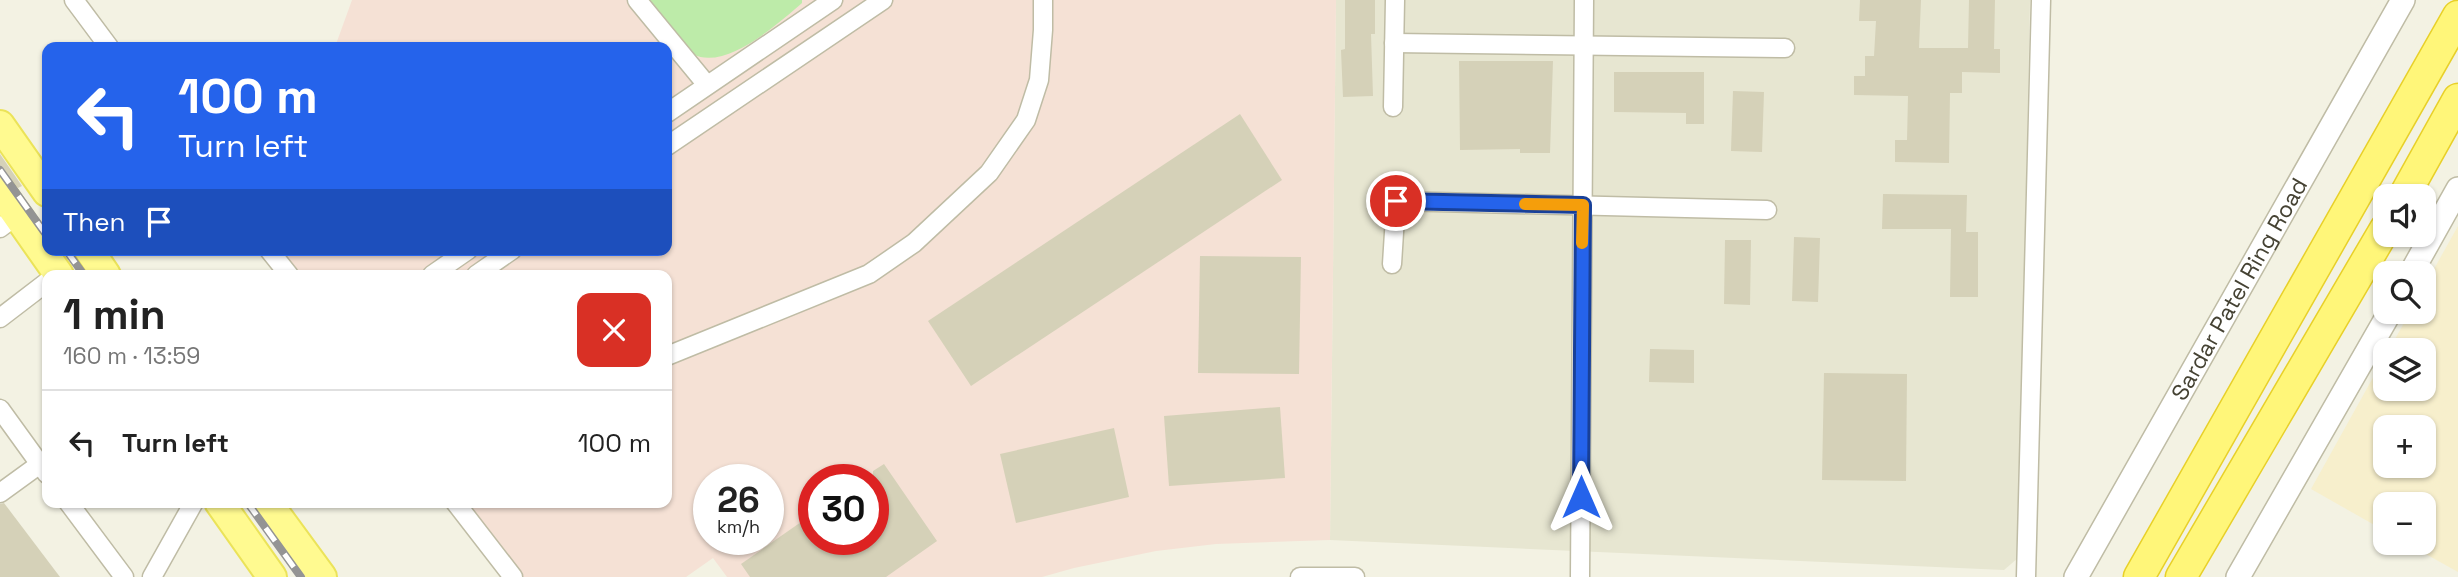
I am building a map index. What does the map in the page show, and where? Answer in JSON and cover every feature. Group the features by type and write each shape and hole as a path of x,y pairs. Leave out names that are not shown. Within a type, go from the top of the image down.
{"highway":[{"path":"2138,577 2458,16"},
{"path":"2411,184 2458,99"},
{"path":"2181,577 2374,247"}],"main road":[{"path":"0,125 42,185"},
{"path":"0,191 8,221 53,270"},
{"path":"223,508 272,577"},
{"path":"271,508 322,577"}],"street":[{"path":"74,0 105,42"},
{"path":"637,0 672,42"},
{"path":"672,110 833,0"},
{"path":"672,142 861,6 883,0"},
{"path":"672,354 869,274 914,243 989,173 1026,120 1034,94 1040,68 1042,0"},
{"path":"1393,107 1395,0"},
{"path":"1580,577 1584,0"},
{"path":"2025,577 2041,0"},
{"name":"Sardar Patel Ring Road","path":"2076,577 2403,0"},
{"path":"672,42 707,85"},
{"path":"1394,43 1784,48"},
{"path":"2418,261 2458,190"},
{"path":"1392,264 1396,201 1767,210"},
{"path":"274,256 285,270"},
{"path":"439,270 459,256"},
{"path":"483,270 503,256"},
{"path":"0,318 42,286"},
{"path":"2238,577 2383,324"},
{"path":"0,410 42,466"},
{"path":"0,493 42,470"},
{"path":"72,508 124,577"},
{"path":"152,577 191,508"},
{"path":"460,508 513,577"},
{"path":"1300,577 1355,577"}],"shaded area":[{"path":"352,0 1336,0 1330,540 1216,544 1156,551 1042,577 727,577 713,558 686,577 507,577 457,508 672,508 672,270 285,270 275,256 672,256 672,42 337,42"},
{"path":"1336,0 2030,0 2018,558 2004,570 1330,540"},
{"path":"2458,226 2458,572 2428,555 2436,555 2436,492 2373,492 2373,524 2311,489 2373,378 2373,401 2436,401 2436,338 2396,338 2403,324 2436,324 2436,265"}],"green space":[{"path":"648,0 802,0 802,3 780,22 736,51 706,58 688,50"}],"building":[{"path":"1345,0 1375,0 1375,34 1371,34 1373,96 1343,97 1341,50 1345,49"},
{"path":"1860,0 1921,0 1919,48 1968,48 1969,0 1995,0 1994,49 2000,49 2000,73 1962,72 1962,93 1950,93 1949,163 1895,162 1895,140 1907,140 1908,96 1854,95 1854,76 1865,76 1865,56 1874,56 1876,21 1859,21"},
{"path":"1459,61 1553,61 1550,153 1520,153 1520,149 1460,150"},
{"path":"1614,72 1704,72 1704,124 1686,124 1686,113 1614,112"},
{"path":"1733,91 1764,92 1762,152 1731,151"},
{"path":"1240,114 1282,180 971,386 928,321"},
{"path":"0,154 22,186 18,188 8,176 0,175"},
{"path":"1883,194 1967,195 1966,232 1978,232 1978,297 1950,297 1951,229 1882,229"},
{"path":"1794,237 1820,238 1818,302 1792,301"},
{"path":"1725,240 1751,240 1750,305 1724,304"},
{"path":"1200,256 1301,257 1299,374 1198,373"},
{"path":"1650,349 1694,350 1694,383 1649,382"},
{"path":"1824,373 1907,374 1906,481 1822,480"},
{"path":"1280,407 1285,478 1169,486 1164,416"},
{"path":"1114,428 1129,497 1016,523 1000,454"},
{"path":"889,471 937,541 886,577 750,577 741,564 754,555 784,555 784,534 798,524 798,555 889,555"},
{"path":"4,503 60,577 0,577 0,504"}],"railway":[{"path":"0,170 42,229"},
{"path":"70,256 80,270"},
{"path":"251,508 301,577"}],"slow traffic":[{"path":"1525,204 1583,205 1582,243"}],"route":[{"path":"1396,201 1583,205 1581,497"}]}
